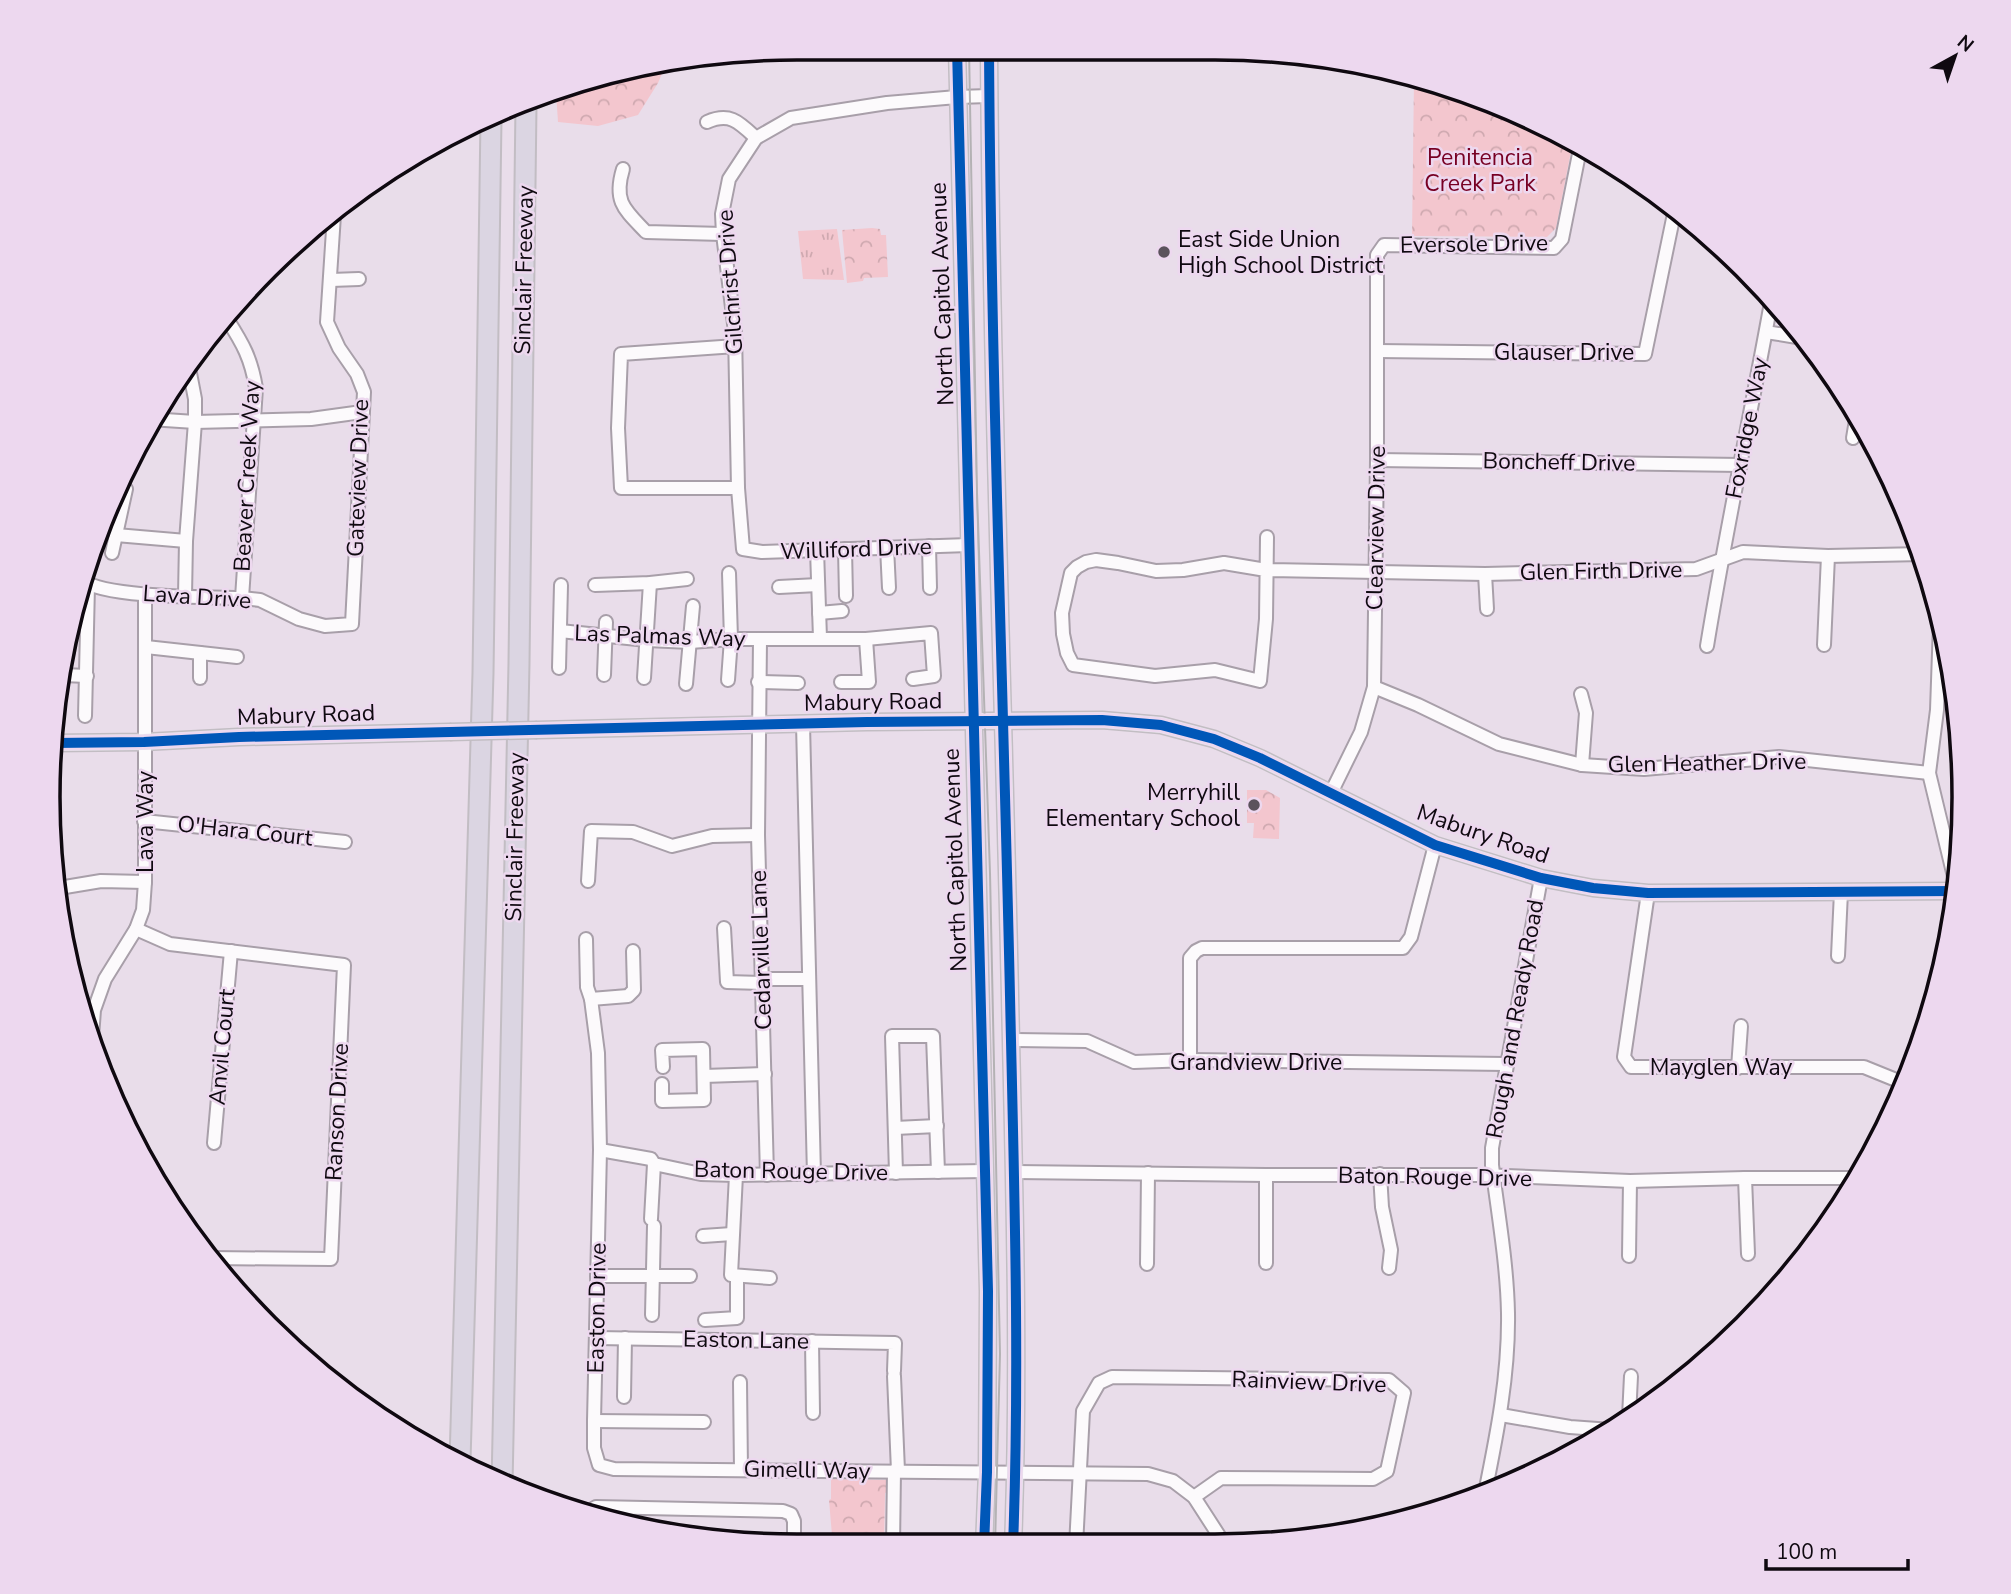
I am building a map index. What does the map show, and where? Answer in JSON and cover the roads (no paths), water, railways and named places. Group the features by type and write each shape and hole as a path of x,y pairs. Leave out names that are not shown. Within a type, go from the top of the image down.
{"highway":[{"name":"Sinclair Freeway","path":"502,1472 519,677 526,112"},
{"name":"Sinclair Freeway","path":"460,1452 482,673 491,127"}],"main road":[{"name":"North Capitol Avenue","path":"957,60 988,1291 984,1534"},
{"path":"989,60 1015,1172 1016,1472 1013,1534"},
{"name":"Mabury Road","path":"62,743 803,724 1102,720 1161,725 1214,740 1261,758 1435,845 1541,878 1593,888 1648,893 1945,891"}],"street":[{"name":"Gilchrist Drive","path":"743,549 738,488 736,346 722,214 729,180 756,138 791,118 887,103 989,96"},
{"path":"706,122 720,116 736,120 756,138"},
{"name":"Eversole Drive","path":"1377,255 1384,245 1554,247 1562,239 1579,156"},
{"path":"623,169 619,181 621,205 646,232 723,234"},
{"name":"Glauser Drive","path":"1378,351 1646,354 1673,220"},
{"name":"Gateview Drive","path":"334,224 327,322 364,391 352,624"},
{"name":"Clearview Drive","path":"1331,793 1361,732 1374,687 1377,255"},
{"path":"331,280 359,279"},
{"name":"Foxridge Way","path":"1707,646 1721,559 1769,313"},
{"name":"Beaver Creek Way","path":"231,325 252,363 256,388 242,598"},
{"path":"1766,332 1789,336"},
{"path":"736,346 621,354 618,428 621,488 738,488"},
{"path":"185,596 186,541 195,422 195,398 191,377"},
{"path":"163,420 195,422 311,419 362,412"},
{"path":"1853,438 1854,430"},
{"name":"Boncheff Drive","path":"1377,460 1741,464"},
{"path":"112,553 125,496"},
{"path":"117,536 186,541"},
{"path":"1266,570 1267,537"},
{"name":"Williford Drive","path":"743,549 762,552 970,545"},
{"path":"929,546 930,589"},
{"path":"887,547 889,587"},
{"path":"845,549 846,596"},
{"path":"817,550 820,638"},
{"name":"Glen Firth Drive","path":"1266,570 1266,620 1260,681 1215,670 1173,675 1137,674 1073,664 1069,658 1063,634 1062,613 1071,573 1086,562 1118,563 1156,570 1183,570 1224,563 1255,566 1266,570 1485,574 1696,569 1743,552 1828,556 1910,554"},
{"path":"1824,645 1828,556"},
{"path":"728,680 731,639 730,573"},
{"name":"Glen Firth Drive","path":"1485,574 1487,609"},
{"path":"595,585 687,579"},
{"path":"644,678 650,583"},
{"name":"Lava Drive","path":"91,585 119,592 260,600 299,619 325,626 352,624"},
{"path":"779,587 818,585"},
{"name":"Las Palmas Way","path":"559,668 561,586"},
{"name":"Lava Way","path":"94,1016 105,979 136,929 143,910 145,594"},
{"path":"85,604 85,716"},
{"path":"686,684 693,606"},
{"path":"819,612 842,611"},
{"path":"604,675 606,622"},
{"name":"Las Palmas Way","path":"560,631 690,642 731,639 866,639 931,633 934,676 913,679"},
{"path":"841,682 869,682 866,639"},
{"name":"Las Palmas Way","path":"758,725 760,640"},
{"path":"146,647 237,657"},
{"path":"200,653 200,678"},
{"path":"1939,668 1929,773 1949,856"},
{"path":"70,676 87,676"},
{"path":"758,682 798,683"},
{"name":"Glen Heather Drive","path":"1374,687 1499,744 1582,765 1644,769 1779,757 1929,773"},
{"path":"1581,694 1586,713 1582,765"},
{"path":"803,724 814,1175"},
{"name":"Cedarville Lane","path":"758,725 758,835 767,1175"},
{"name":"O'Hara Court","path":"144,821 345,842"},
{"path":"588,881 591,831 633,832 672,846 712,836 758,835"},
{"path":"1190,1060 1189,958 1196,951 1202,948 1402,948 1411,937 1435,845"},
{"name":"Rough and Ready Road","path":"1487,1481 1501,1415 1508,1314 1505,1262 1493,1177 1493,1135 1541,878"},
{"path":"65,887 101,881 145,882"},
{"path":"1838,956 1840,892"},
{"name":"Mayglen Way","path":"1648,893 1624,1057 1631,1067 1864,1067 1895,1079"},
{"path":"724,928 726,982 809,979"},
{"path":"136,929 170,944 231,951"},
{"name":"Easton Drive","path":"586,939 587,987 598,1053 600,1150 594,1448 599,1465"},
{"name":"Ranson Drive","path":"222,1258 331,1259 344,965 231,951"},
{"name":"Anvil Court","path":"214,1143 231,951"},
{"path":"591,999 628,996 634,990 633,951"},
{"path":"1738,1068 1741,1026"},
{"path":"896,1173 892,1036 933,1036 938,1172"},
{"name":"Grandview Drive","path":"1011,1040 1087,1041 1134,1062 1190,1060 1506,1064"},
{"path":"662,1084 663,1101 704,1100 703,1049 662,1050 663,1067"},
{"path":"704,1076 765,1074"},
{"path":"895,1128 937,1126"},
{"name":"Baton Rouge Drive","path":"600,1150 650,1159 654,1164 701,1174 814,1175 985,1171"},
{"path":"652,1315 654,1164"},
{"name":"Baton Rouge Drive","path":"1015,1172 1380,1174 1630,1181 1845,1178"},
{"path":"1147,1264 1148,1173"},
{"path":"1380,1174 1382,1207 1391,1250 1389,1268"},
{"path":"736,1175 732,1275 770,1278"},
{"path":"1266,1175 1266,1264"},
{"path":"1745,1178 1748,1254"},
{"path":"1629,1256 1630,1181"},
{"path":"703,1236 732,1234"},
{"path":"597,1276 690,1276"},
{"path":"705,1320 737,1318 737,1276"},
{"name":"Easton Lane","path":"597,1338 895,1343 896,1471"},
{"path":"624,1397 625,1338"},
{"path":"812,1341 813,1413"},
{"path":"1630,1406 1631,1376"},
{"name":"Rainview Drive","path":"1079,1474 1083,1411 1099,1383 1112,1377 1389,1380 1404,1393 1387,1471 1373,1479 1221,1478 1194,1497"},
{"path":"740,1382 741,1469"},
{"path":"1501,1415 1594,1429"},
{"path":"594,1421 704,1422"},
{"name":"Gimelli Way","path":"599,1465 614,1469 1148,1474 1173,1481 1194,1497"},
{"path":"893,1534 896,1471"},
{"path":"1076,1534 1079,1474"},
{"path":"1194,1497 1219,1534"},
{"path":"600,1507 783,1511 791,1514 794,1534"}],"tram line":[{"path":"969,60 977,493 990,873 1000,1354 995,1534"}],"place":[{"name":"East Side Union High School District","path":"1164,252"},
{"name":"Merryhill Elementary School","path":"1254,805"}],"park label":[{"name":"Penitencia Creek Park","path":"1480,170"}]}
